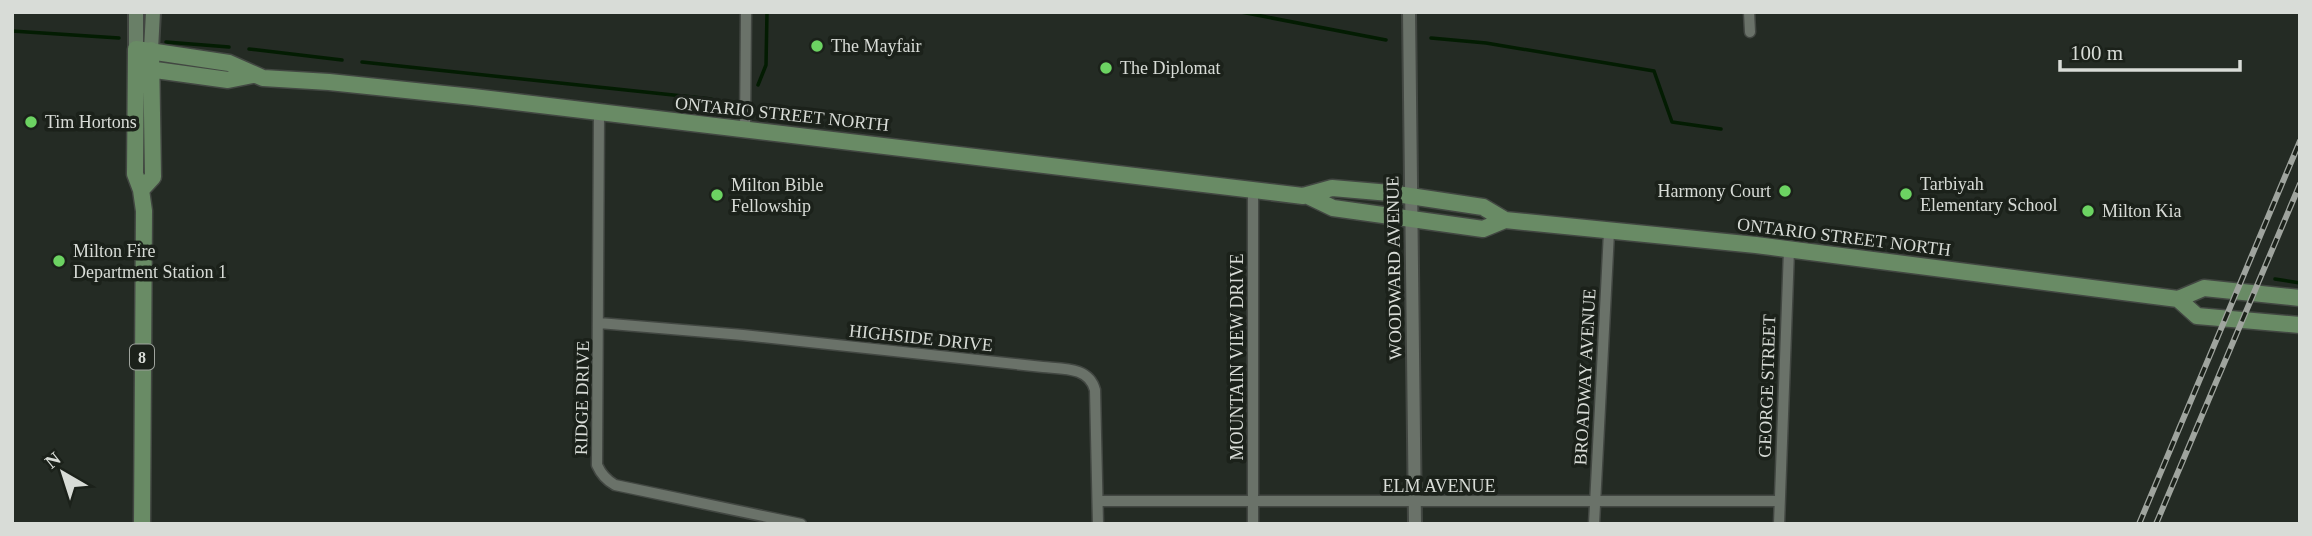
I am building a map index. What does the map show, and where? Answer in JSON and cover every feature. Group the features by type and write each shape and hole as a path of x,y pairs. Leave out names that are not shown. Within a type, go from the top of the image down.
{"main road":[{"name":"8","path":"135,12 143,49"},
{"name":"8","path":"142,524 144,211 141,190 153,177 142,68 143,49 153,12"},
{"name":"ONTARIO STREET NORTH","path":"143,49 229,63 263,78 459,96 1308,196 1333,208 1483,229 1504,220"},
{"name":"ONTARIO STREET NORTH","path":"142,68 228,80 253,75"},
{"name":"ONTARIO STREET NORTH","path":"1308,196 1332,188 1410,196 1483,206 1504,220 1788,250 2178,299 2204,288 2300,299"},
{"name":"ONTARIO STREET NORTH","path":"2178,299 2197,316 2300,325"}],"street":[{"path":"745,131 746,12"},
{"name":"WOODWARD AVENUE","path":"1409,12 1415,524"},
{"path":"1749,12 1749,32"},
{"name":"RIDGE DRIVE","path":"599,114 597,464 607,481 615,485 802,524"},
{"name":"MOUNTAIN VIEW DRIVE","path":"1253,190 1253,524"},
{"name":"BROADWAY AVENUE","path":"1594,524 1609,232"},
{"name":"GEORGE STREET","path":"1779,524 1788,250"},
{"name":"HIGHSIDE DRIVE","path":"599,323 757,336 1054,368 1086,374 1093,380 1096,390 1098,524"},
{"name":"ELM AVENUE","path":"1098,501 1779,501"}],"waterway":[{"path":"758,85 766,65 767,12"},
{"path":"1241,12 1386,40"},
{"path":"12,31 119,38"},
{"path":"1431,38 1486,43 1654,71 1672,122 1721,129"},
{"path":"166,42 229,47"},
{"path":"249,49 342,60"},
{"path":"362,62 711,99"},
{"path":"2275,279 2300,283"}],"railway":[{"path":"2139,524 2300,141"},
{"path":"2156,524 2300,184"}],"place":[{"name":"The Mayfair","path":"817,46"},
{"name":"The Diplomat","path":"1106,68"},
{"name":"Tim Hortons","path":"31,122"},
{"name":"Harmony Court","path":"1785,191"},
{"name":"Tarbiyah Elementary School","path":"1906,194"},
{"name":"Milton Bible Fellowship","path":"717,195"},
{"name":"Milton Kia","path":"2088,211"},
{"name":"Milton Fire Department Station 1","path":"59,261"}]}
